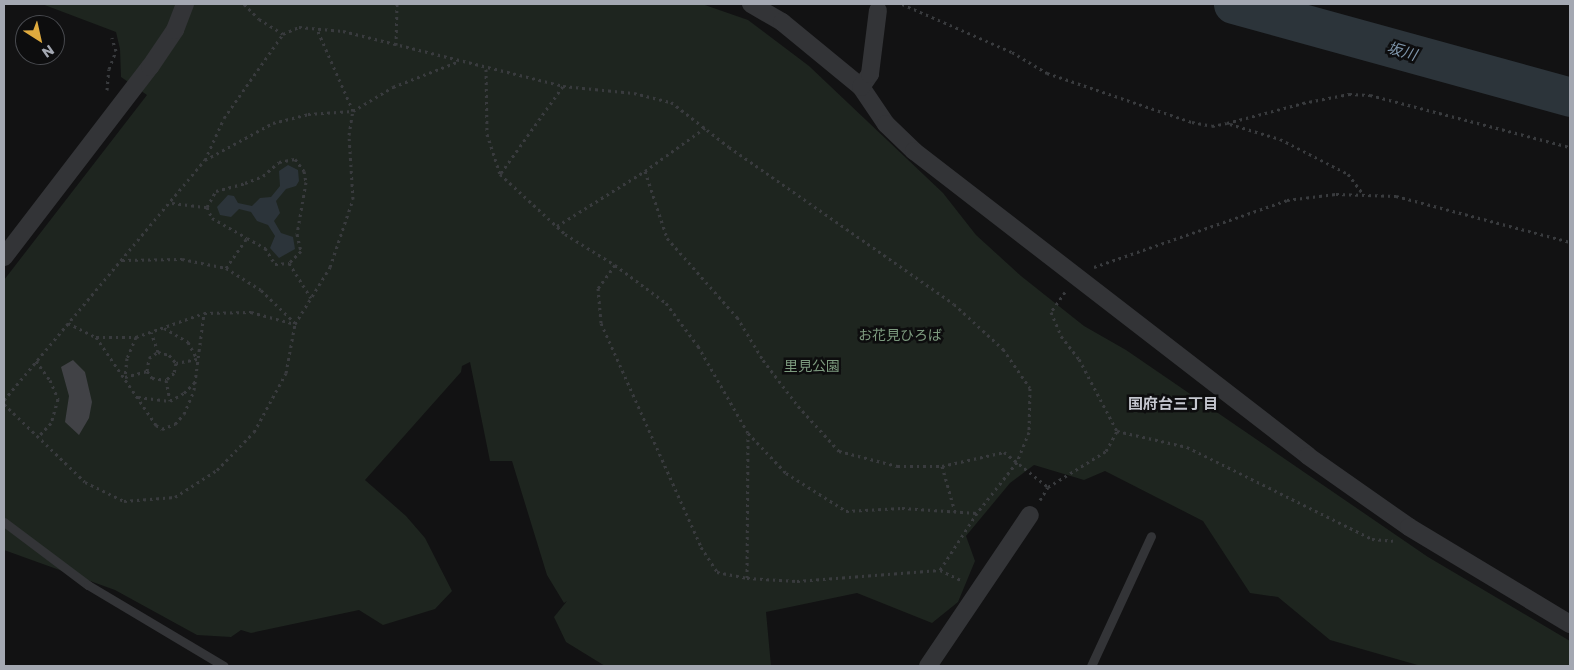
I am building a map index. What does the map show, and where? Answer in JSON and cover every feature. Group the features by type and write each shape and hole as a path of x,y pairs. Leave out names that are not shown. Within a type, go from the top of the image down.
{"street":[{"path":"4,257 115,113 175,30 185,4"},
{"path":"751,4 782,22 861,87 886,124 914,151 1308,456 1409,527 1570,624"},
{"path":"861,87 870,74 878,10"},
{"path":"928,666 1030,515"}],"lane":[{"path":"4,522 96,590 224,666"},
{"path":"1090,666 1151,536"}],"path":[{"path":"244,4 259,19 283,34"},
{"path":"396,45 397,4"},
{"path":"902,4 1012,52 1047,73 1192,122 1212,126 1349,94 1370,95 1570,147"},
{"path":"4,400 172,203 205,160 224,118 283,34 299,27 343,31 457,62 563,86 634,93 671,102 706,127 729,147 954,304 1003,349 1030,388 1029,432 1017,462 977,513 940,570"},
{"path":"4,404 85,482 124,501 175,497 216,470 254,432 286,373 295,324 330,267 352,199 348,135 353,111 316,29"},
{"path":"112,38 116,51 109,69 105,105 115,113"},
{"path":"205,160 273,123 308,114 353,111 392,87 457,62"},
{"path":"486,68 487,134 500,174 557,226 615,265 666,303 698,346 748,433 786,474 846,511 902,508 977,513"},
{"path":"500,174 563,86"},
{"path":"1227,123 1250,127 1280,139 1348,174 1364,195"},
{"path":"557,226 645,171 706,127"},
{"path":"294,159 304,171 306,182 298,234 300,251 289,262 276,264 265,248 212,218 207,206 216,191 246,183 263,176 279,162 294,159"},
{"path":"645,171 667,238 737,317 763,360 792,399 839,451 897,466 942,466 1004,452 1048,487"},
{"path":"1091,268 1287,200 1336,194 1396,196 1570,242"},
{"path":"172,203 207,206"},
{"path":"226,268 247,238"},
{"path":"122,260 182,259 226,268 261,290 295,324"},
{"path":"289,262 311,298"},
{"path":"615,265 598,288 601,323 701,547 717,572 747,578 797,581 940,570 979,588"},
{"path":"1066,290 1051,312 1061,336 1079,359 1117,431 1187,447 1372,539 1398,541"},
{"path":"68,323 96,337 136,337 204,312 251,312 295,324"},
{"path":"96,337 156,425 162,429 175,424 184,414 195,382 204,312"},
{"path":"163,328 188,342 197,359"},
{"path":"151,332 158,352"},
{"path":"125,377 127,358 136,337"},
{"path":"158,352 169,355 176,363 174,373 166,380 152,378 147,371 149,358 158,352"},
{"path":"176,363 197,359"},
{"path":"36,361 50,380 58,399 51,423 38,437"},
{"path":"125,377 147,371"},
{"path":"166,380 170,401"},
{"path":"138,397 170,401 184,393 195,382"},
{"path":"1054,484 1106,451 1117,431"},
{"path":"747,578 748,433"},
{"path":"942,466 955,512"}],"green space":[{"name":"里見公園","path":"42,4 702,4 748,20 809,66 943,193 976,235 1021,276 1084,326 1126,350 1428,557 1570,641 1570,666 1421,666 1330,640 1278,597 1250,593 1203,521 1105,471 1084,480 1034,465 1010,483 966,536 975,561 958,602 932,623 857,593 766,612 771,666 605,666 566,642 554,617 567,601 564,603 547,575 512,461 490,461 470,362 462,366 461,372 365,480 406,516 425,538 452,591 435,609 383,625 359,610 251,633 241,630 231,637 197,635 115,590 4,550 4,280 147,95 121,77 120,49 116,32"}],"shaded area":[{"path":"288,165 298,170 299,181 296,186 286,189 276,201 280,213 274,221 281,233 293,237 295,249 279,258 270,248 275,236 268,225 257,221 251,212 239,209 231,217 220,215 217,207 228,195 234,196 238,203 252,206 260,198 271,197 280,186 279,171"}],"building":[{"path":"73,360 85,372 92,402 89,418 79,435 65,422 69,396 61,367"}],"waterway":[{"name":"坂川","path":"1233,4 1570,97"}],"district":[{"name":"国府台三丁目","path":"1173,404"}],"park label":[{"name":"お花見ひろば","path":"900,335"}]}
